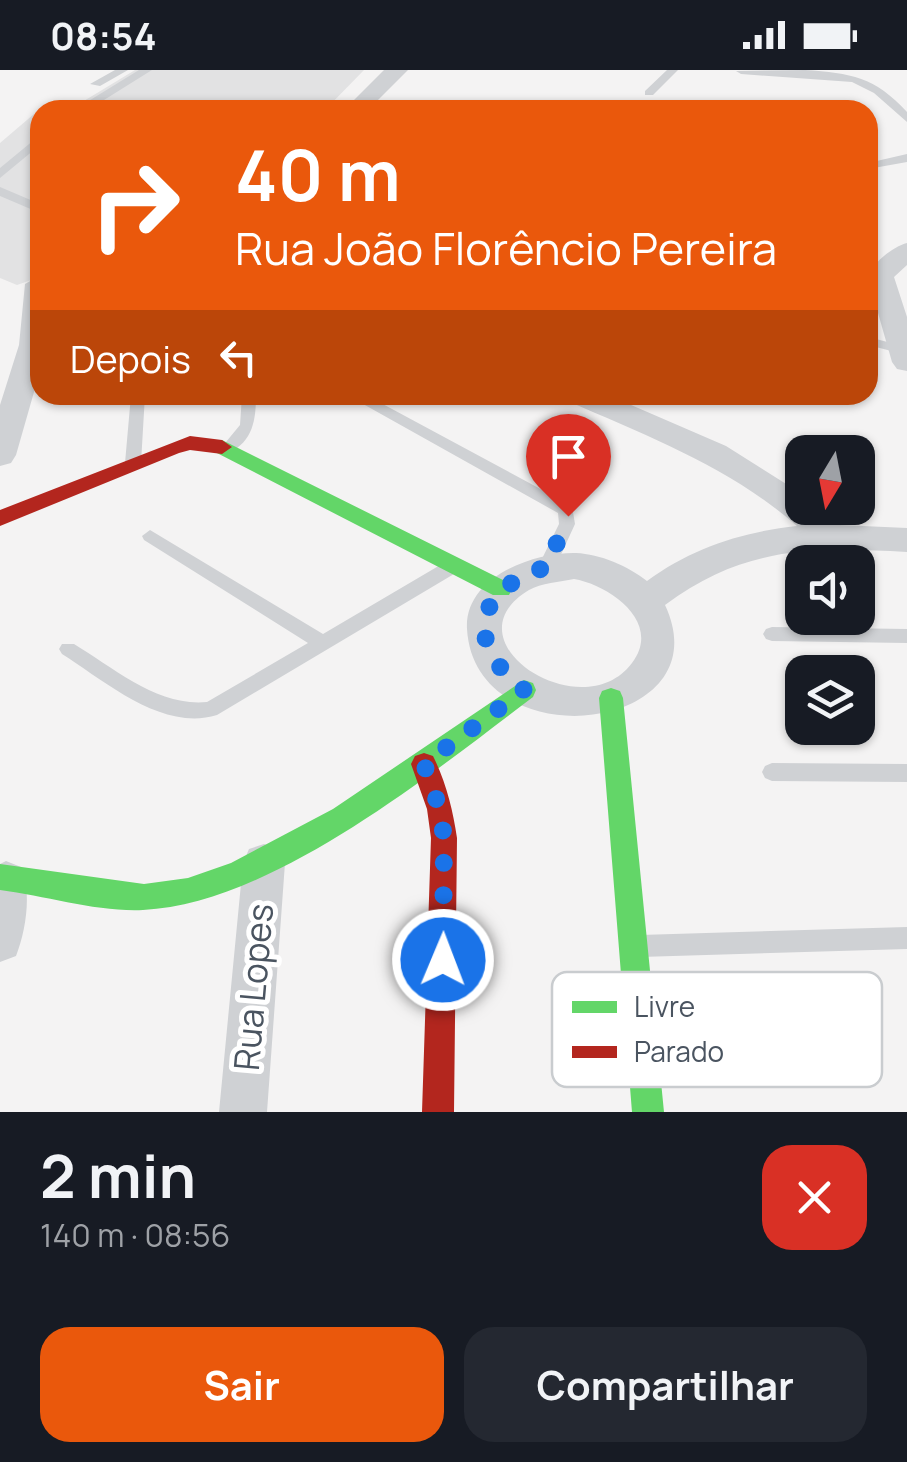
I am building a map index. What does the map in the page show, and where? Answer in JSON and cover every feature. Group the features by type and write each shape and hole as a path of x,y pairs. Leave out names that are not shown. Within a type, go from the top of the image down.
{"street":[{"path":"373,100 397,70"},
{"path":"878,270 907,252"},
{"path":"878,284 905,356"},
{"path":"0,455 30,355"},
{"path":"604,405 716,454 779,492 830,535"},
{"path":"0,518 190,443 230,448 502,589"},
{"path":"645,600 677,574 713,555 762,540 830,535 907,540"},
{"path":"547,567 602,571 626,583 645,600 656,622 659,644 652,666 636,685 611,698 582,703 552,701 524,690 502,673 488,652 483,629 488,607 502,589 522,575 547,567"},
{"path":"0,942 3,879 145,897 198,888 264,863 424,764 524,690"},
{"path":"611,698 637,972"},
{"path":"424,764 440,810 444,838 438,1112"},
{"name":"Rua Lopes","path":"243,1112 264,863"},
{"path":"646,1087 648,1112"}],"lane":[{"path":"96,84 123,70"},
{"path":"97,100 147,70"},
{"path":"649,93 673,70"},
{"path":"742,71 831,76 866,83 884,94 907,119"},
{"path":"0,174 30,148"},
{"path":"878,164 907,158"},
{"path":"0,191 30,204"},
{"path":"878,345 905,356"},
{"path":"133,463 137,405"},
{"path":"230,448 248,426 249,405"},
{"path":"372,405 566,510 567,524 547,567"},
{"path":"150,536 321,642"},
{"path":"68,649 167,707 194,714 210,709 454,565"},
{"path":"772,634 907,636"},
{"path":"772,772 907,773"},
{"path":"635,946 907,938"}],"shaded area":[{"path":"135,70 364,70 335,100 86,100"},
{"path":"30,117 30,280 17,285 0,278 0,143"}],"traffic: fast":[{"path":"222,447 501,589"},
{"path":"0,877 144,897 188,890 237,873 342,818 524,690"},
{"path":"611,698 635,972"},
{"path":"646,1087 648,1112"}],"traffic: jam":[{"path":"0,518 172,448 190,443 222,447"},
{"path":"424,764 440,809 444,838 438,1112"}],"route":[{"path":"443,960 444,838 440,810 424,764 524,690 502,673 488,652 483,629 488,607 502,589 522,575 547,567 568,516"}]}
